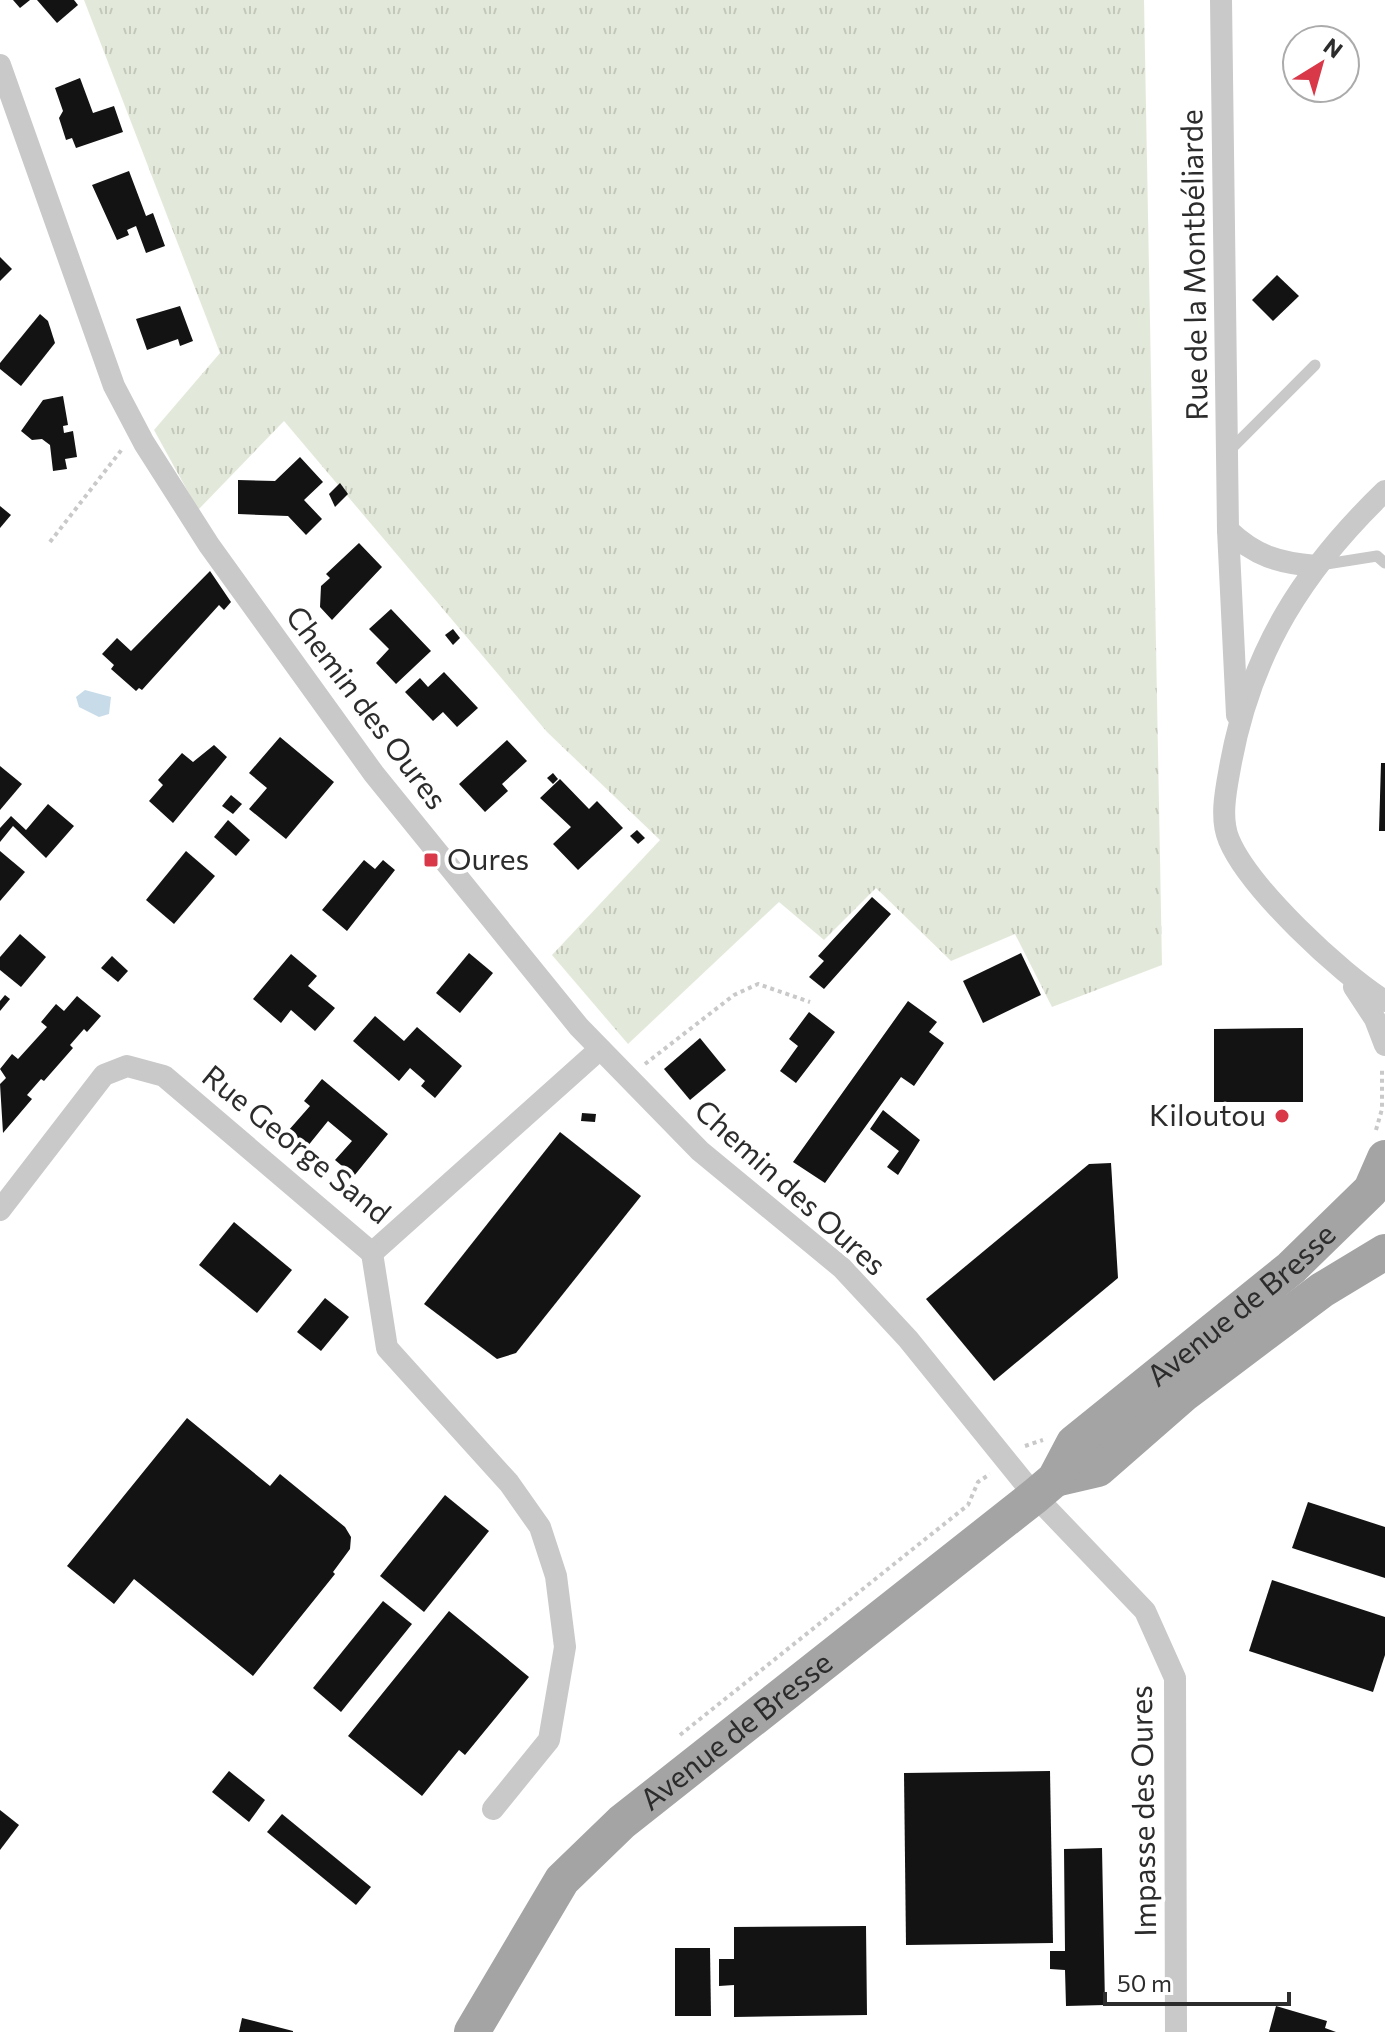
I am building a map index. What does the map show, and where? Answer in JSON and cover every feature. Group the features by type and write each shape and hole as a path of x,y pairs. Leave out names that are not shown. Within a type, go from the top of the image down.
{"main road":[{"name":"Avenue de Bresse","path":"472,2032 562,1880 622,1822 1045,1487 1074,1443 1291,1268 1371,1190 1380,1146"},
{"name":"Avenue de Bresse","path":"1045,1487 1098,1469 1198,1383 1322,1290 1385,1252"}],"street":[{"name":"Rue de la Montbéliarde","path":"1221,0 1228,530 1237,730"},
{"name":"Chemin des Oures","path":"0,65 114,386 137,430 209,545 374,774 627,1078 700,1151 842,1268 1045,1487"},
{"path":"1385,491 1302,583 1274,634 1253,678 1237,730 1228,779 1225,820 1228,839 1273,901 1333,960 1385,1001"},
{"path":"1228,530 1248,549 1281,563 1316,566"},
{"path":"1333,960 1375,1019 1383,1056"},
{"name":"Rue George Sand","path":"0,1210 104,1075 127,1066 164,1076 372,1253 600,1049"},
{"path":"372,1253 387,1348 509,1483 540,1527 556,1576 565,1647 549,1740 493,1809"},
{"name":"Impasse des Oures","path":"1045,1487 1145,1611 1175,1678 1176,2032"}],"lane":[{"path":"1227,453 1315,365"},
{"path":"1316,566 1377,556 1385,563"}],"path":[{"path":"50,542 137,430"},
{"path":"627,1078 734,995 758,984 810,1002"},
{"path":"1380,1146 1383,1056"},
{"path":"1026,1445 1047,1439"}],"green space":[{"path":"84,0 1144,0 1162,965 1052,1007 1015,934 951,961 876,888 824,940 779,902 628,1044 552,955 660,840 547,732 284,421 198,510 154,430 220,353"}],"water":[{"path":"85,690 111,697 109,714 99,717 79,707 76,697"}],"building":[{"path":"13,0 30,0 20,8"},
{"path":"37,0 74,0 78,5 57,23"},
{"path":"80,78 93,113 114,106 123,132 76,148 72,138 66,140 59,118 63,111 55,88"},
{"path":"129,171 146,216 153,213 165,246 146,253 136,226 127,230 129,235 117,240 92,185"},
{"path":"0,257 12,269 0,281"},
{"path":"1277,275 1299,296 1273,321 1252,300"},
{"path":"180,306 193,341 180,346 178,339 147,350 136,319"},
{"path":"40,314 48,321 55,343 21,386 0,369 0,363"},
{"path":"63,396 68,425 63,426 64,433 73,431 77,457 65,459 67,469 53,471 50,445 42,439 32,440 21,431 43,400"},
{"path":"300,457 323,482 304,500 322,519 306,535 288,516 238,514 238,480 275,481"},
{"path":"340,483 348,494 335,507 329,494"},
{"path":"0,506 11,515 0,528"},
{"path":"359,543 382,567 332,620 320,607 321,586 330,578 326,574"},
{"path":"210,571 231,602 224,610 219,605 142,690 139,688 136,691 111,669 114,665 102,654 117,638 131,651"},
{"path":"391,609 431,651 396,684 376,663 389,649 369,629"},
{"path":"453,629 460,638 453,645 445,635"},
{"path":"444,672 478,708 457,727 443,712 433,721 405,692 420,678 428,687"},
{"path":"280,737 334,782 286,839 249,809 267,788 249,773"},
{"path":"507,740 527,761 502,784 508,791 485,812 459,784"},
{"path":"214,745 227,757 173,823 149,801 163,785 158,780 182,753 193,762"},
{"path":"1381,763 1385,763 1385,831 1379,831"},
{"path":"0,766 22,784 0,810"},
{"path":"553,773 558,779 553,784 547,778"},
{"path":"560,779 589,809 597,801 623,828 578,870 553,844 571,827 540,798"},
{"path":"231,795 242,804 233,814 222,806"},
{"path":"48,804 74,826 46,858 13,826 0,842 0,828 11,816 26,830"},
{"path":"228,820 250,840 236,856 214,837"},
{"path":"637,830 645,838 638,844 630,836"},
{"path":"0,851 25,872 0,901"},
{"path":"186,851 215,876 174,924 146,900"},
{"path":"364,860 375,869 383,860 395,870 347,931 322,910"},
{"path":"872,897 891,914 824,989 809,977 824,961 818,956"},
{"path":"20,934 46,957 21,987 0,970 0,957"},
{"path":"469,953 493,973 460,1013 436,993"},
{"path":"1021,953 1041,995 983,1023 963,981"},
{"path":"291,954 317,976 308,986 335,1008 315,1031 291,1010 281,1023 253,999"},
{"path":"112,956 128,971 118,982 101,968"},
{"path":"5,995 10,999 0,1011 0,1001"},
{"path":"77,996 101,1016 87,1032 84,1029 70,1045 73,1048 27,1095 32,1099 3,1133 0,1084 6,1078 0,1069 12,1054 18,1059 47,1027 41,1022 56,1004 64,1011"},
{"path":"908,1001 937,1022 929,1032 944,1043 914,1086 901,1077 825,1183 793,1162"},
{"path":"809,1012 835,1032 796,1083 780,1071 798,1046 789,1039"},
{"path":"375,1016 404,1041 417,1027 462,1066 435,1098 421,1086 425,1081 410,1068 399,1081 353,1041"},
{"path":"1303,1028 1303,1102 1214,1102 1214,1029"},
{"path":"700,1038 726,1070 690,1100 664,1069"},
{"path":"322,1079 388,1134 354,1176 335,1160 352,1141 328,1121 307,1147 288,1131 310,1106 304,1101"},
{"path":"883,1110 920,1140 898,1175 887,1167 899,1151 870,1129"},
{"path":"582,1113 596,1114 595,1122 581,1121"},
{"path":"560,1132 641,1196 516,1353 497,1359 424,1304"},
{"path":"1111,1163 1118,1278 994,1381 926,1299 1089,1164"},
{"path":"234,1222 292,1270 257,1313 199,1265"},
{"path":"325,1298 349,1317 321,1351 297,1332"},
{"path":"187,1418 270,1486 280,1474 345,1527 351,1537 350,1549 333,1572 335,1574 253,1676 134,1579 114,1604 67,1566"},
{"path":"445,1495 489,1531 424,1612 380,1576"},
{"path":"1308,1502 1385,1527 1385,1578 1292,1548"},
{"path":"1272,1580 1385,1617 1385,1655 1373,1692 1249,1651"},
{"path":"383,1601 412,1624 341,1712 313,1688"},
{"path":"449,1611 529,1677 465,1755 459,1750 422,1796 348,1736"},
{"path":"229,1771 265,1800 249,1822 212,1792"},
{"path":"1050,1771 1053,1943 906,1945 904,1773"},
{"path":"0,1810 19,1825 0,1850"},
{"path":"282,1814 371,1887 356,1905 267,1832"},
{"path":"1102,1848 1105,2005 1066,2006 1065,1970 1050,1969 1050,1951 1065,1951 1064,1849"},
{"path":"866,1926 867,2015 734,2017 734,1985 719,1986 719,1959 734,1959 734,1927"},
{"path":"675,1948 710,1948 711,2016 675,2016"},
{"path":"1276,2006 1327,2021 1325,2028 1336,2032 1269,2032"},
{"path":"242,2018 293,2031 293,2032 239,2032"}],"place":[{"name":"Oures","path":"431,860"},
{"name":"Kiloutou","path":"1282,1116"}]}
